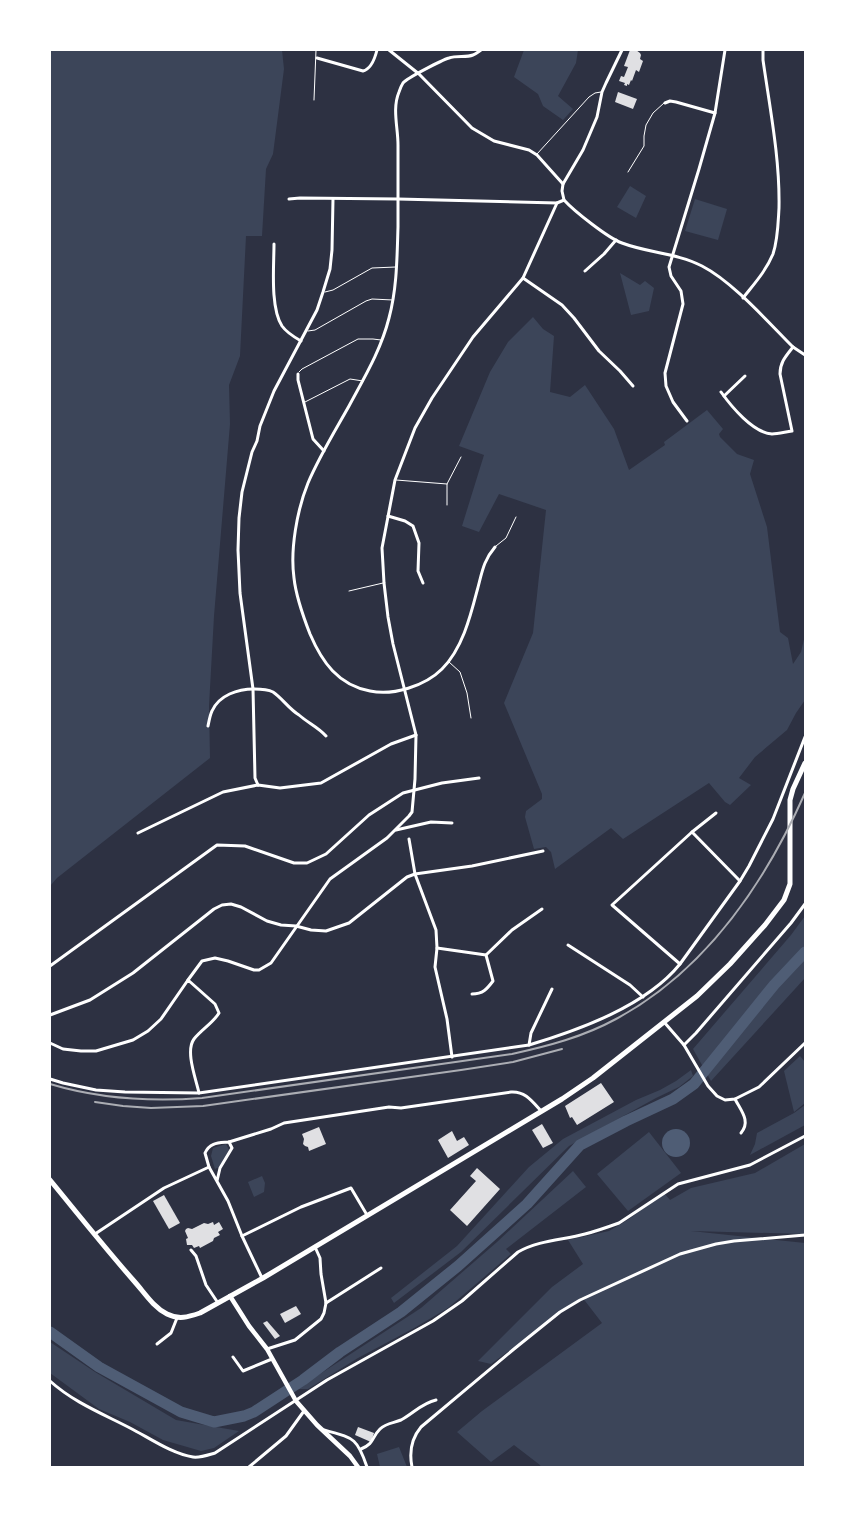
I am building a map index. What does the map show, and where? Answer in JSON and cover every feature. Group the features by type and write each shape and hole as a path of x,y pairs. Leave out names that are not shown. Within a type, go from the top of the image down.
{"main road":[{"path":"50,1180 154,1304 165,1313 177,1318 189,1317 230,1296 568,1096 697,996 730,964 765,925 787,894 790,884 790,809 793,789 805,763"},
{"path":"230,1296 249,1326 267,1349 304,1411 350,1456 358,1467"}],"street":[{"path":"316,58 363,72 367,70 375,59 377,50"},
{"path":"389,50 418,74 472,128 494,141 529,150 537,155 563,184"},
{"path":"481,50 472,56 452,57 432,66 404,82 398,93 395,105 398,142 398,198 394,300 382,341 363,381 307,484 298,518 294,552 294,582 303,616 320,655 338,678 364,690 386,692 424,682 434,676 449,661 464,635 486,560 496,547"},
{"path":"622,50 602,92 597,117 583,150 563,184 564,200 609,237 622,243 684,258 704,267 722,279 744,298 793,347 805,355"},
{"path":"687,421 673,402 666,386 665,373 683,304 681,291 669,271 715,113 725,50"},
{"path":"744,298 766,269 776,240 778,221 779,178 763,50"},
{"path":"665,102 676,102 715,113"},
{"path":"289,199 398,198 557,203 564,200"},
{"path":"258,785 255,778 252,689 240,592 238,550 242,492 260,426 274,391 307,331 323,292 330,269 333,199"},
{"path":"50,1043 63,1049 96,1051 132,1040 148,1031 161,1019 202,961 215,958 259,970 270,962 330,879 387,838 412,812 416,735 388,617 382,548 395,480 415,428 432,398 473,337 523,278 557,203"},
{"path":"585,271 616,240"},
{"path":"274,244 275,299 278,318 290,335 301,341"},
{"path":"523,278 562,305 599,351 633,386"},
{"path":"721,392 751,425 772,434 792,431 780,367 783,359 793,347"},
{"path":"298,374 313,440 324,450"},
{"path":"724,396 745,376"},
{"path":"388,516 413,526 419,543 418,571 423,583"},
{"path":"208,726 215,704 232,692 263,689 272,692 299,716 314,725 326,736"},
{"path":"138,833 223,792 258,785 280,788 320,783 391,744 416,735"},
{"path":"50,1079 96,1090 199,1093 529,1045 566,1034 597,1021 643,996 669,977 680,964 740,881 753,859 773,819 805,737"},
{"path":"50,966 217,845 245,846 294,863 307,863 326,854 351,830 387,802 403,793 442,783 479,778"},
{"path":"680,964 612,905 716,812"},
{"path":"395,830 431,822 452,823"},
{"path":"692,832 740,881"},
{"path":"409,839 414,874 436,930 435,968 447,1019 452,1057"},
{"path":"50,1015 90,1000 133,973 214,908 222,905 231,904 241,907 281,925 311,930 326,930 349,923 407,877 414,874 472,866 543,851"},
{"path":"684,1045 696,1034 805,904"},
{"path":"486,956 512,930 542,909"},
{"path":"568,945 630,985 643,996"},
{"path":"437,948 486,956"},
{"path":"472,994 486,991 493,981 486,956"},
{"path":"188,980 215,1004 219,1013 195,1038 192,1044 190,1054 199,1093"},
{"path":"529,1045 531,1033 552,989"},
{"path":"663,1022 684,1045 708,1086 720,1098 728,1100 735,1099 752,1091 766,1082 805,1044"},
{"path":"262,1278 229,1204 209,1167 205,1153 212,1144 229,1142 272,1130 284,1122 389,1107 401,1108 510,1092 525,1094 541,1111"},
{"path":"735,1099 746,1122 745,1128 741,1133"},
{"path":"50,1381 98,1412 162,1445 187,1456 201,1457 215,1452 327,1380 448,1312 525,1248 585,1234 619,1223 678,1184 750,1165 805,1136"},
{"path":"217,1181 220,1168 232,1148 229,1142"},
{"path":"95,1234 164,1188 209,1167"},
{"path":"242,1236 301,1207 351,1188 367,1215"},
{"path":"412,1467 410,1451 414,1437 421,1427 514,1349 572,1304 680,1254 734,1241 805,1235"},
{"path":"267,1349 295,1340 321,1319 324,1313 326,1303 320,1274 320,1258 315,1246"},
{"path":"191,1250 196,1256 206,1285 218,1302"},
{"path":"326,1303 381,1268"},
{"path":"157,1344 170,1333 177,1318"},
{"path":"233,1357 243,1371 272,1359"},
{"path":"361,1449 371,1444 381,1428 401,1420 424,1404 436,1400"},
{"path":"249,1467 286,1436 304,1411"},
{"path":"322,1430 345,1436 356,1443 361,1449 367,1467"}],"lane":[{"path":"314,100 316,50"},
{"path":"537,155 589,97 595,93 602,92"},
{"path":"628,172 644,146 646,125 656,109 665,102"},
{"path":"323,292 333,290 372,268 396,267"},
{"path":"307,331 315,330 366,301 372,299 394,300"},
{"path":"298,374 302,369 358,340 373,339 382,341"},
{"path":"304,403 350,379 363,381"},
{"path":"447,505 447,484 461,457"},
{"path":"395,480 447,484"},
{"path":"496,547 506,538 516,517"},
{"path":"349,591 384,583"},
{"path":"449,661 460,672 467,693 471,718"}],"shaded area":[{"path":"50,50 282,50 284,69 273,154 266,169 262,236 246,236 240,356 229,385 230,424 214,616 209,706 210,758 57,878 50,886"},
{"path":"524,50 578,50 576,63 558,96 573,109 563,120 543,106 538,94 514,77"},
{"path":"630,186 646,196 636,218 617,207"},
{"path":"695,199 727,209 718,240 685,231"},
{"path":"620,273 640,285 645,281 654,288 649,311 631,315"},
{"path":"533,317 543,329 554,336 550,392 570,397 585,385 614,429 629,470 665,445 664,442 707,410 723,429 719,434 720,437 737,454 754,460 750,474 767,527 780,632 788,638 793,664 801,652 805,635 805,700 787,730 755,757 739,778 751,785 730,805 725,802 709,783 623,839 611,828 555,869 551,852 546,847 534,849 525,817 526,811 542,799 542,794 504,703 533,633 546,510 499,494 479,532 462,526 484,455 459,446 490,372 508,342"},
{"path":"805,916 805,978 711,1081 693,1049 791,935"},
{"path":"800,1056 805,1062 805,1103 794,1112 784,1071"},
{"path":"691,1070 693,1076 679,1087 569,1146 461,1252 394,1303 391,1298 457,1246 529,1167 563,1139 636,1100 660,1090"},
{"path":"805,1105 805,1125 750,1155 757,1133"},
{"path":"676,1129 686,1133 690,1143 686,1153 676,1157 666,1153 662,1143 666,1133"},
{"path":"649,1132 681,1173 628,1211 597,1174"},
{"path":"226,1144 229,1150 219,1167 215,1169 211,1156 213,1148"},
{"path":"805,1144 805,1234 691,1231 805,1243 805,1467 541,1467 514,1445 491,1462 457,1432 482,1411 602,1323 582,1297 491,1364 478,1361 552,1287 583,1264 568,1240 609,1231 664,1193 670,1200 691,1188 755,1173"},
{"path":"573,1171 586,1187 506,1249 511,1254 448,1308 358,1358 308,1389 297,1389 421,1308 497,1242"},
{"path":"262,1176 265,1183 264,1192 254,1197 248,1182"},
{"path":"50,1342 95,1372 176,1420 239,1431 214,1448 201,1451 163,1440 130,1422 99,1409 50,1373"},
{"path":"399,1447 407,1467 380,1467 377,1454"}],"building":[{"path":"630,50 636,50 640,53 640,59 643,61 639,72 636,70 632,81 627,86 619,81 621,76 624,77 628,67 624,66"},
{"path":"618,92 637,99 633,109 615,102"},
{"path":"601,1083 614,1102 577,1125 572,1117 570,1118 565,1106"},
{"path":"542,1124 553,1143 543,1148 532,1130"},
{"path":"319,1127 326,1144 309,1151 308,1147 303,1144 302,1134"},
{"path":"452,1131 457,1141 464,1137 469,1145 448,1158 438,1140"},
{"path":"477,1168 500,1189 467,1226 450,1210 476,1181 470,1176"},
{"path":"164,1195 180,1223 169,1229 153,1201"},
{"path":"213,1222 214,1225 219,1222 223,1229 218,1232 220,1235 200,1248 199,1246 194,1248 192,1245 187,1245 186,1229 192,1229 204,1223"},
{"path":"296,1306 301,1314 285,1323 280,1314"},
{"path":"267,1321 280,1336 275,1339 263,1323"},
{"path":"358,1427 374,1433 371,1442 355,1435"}],"waterway":[{"path":"50,1332 99,1367 181,1412 214,1422 254,1412 401,1312 458,1266 527,1204 580,1145 673,1099 694,1084 774,985 805,952"}],"railway":[{"path":"50,1084 88,1093 125,1098 163,1100 202,1098 512,1054 578,1036 616,1019 648,999 677,976 704,950 729,922 771,860 805,793"},
{"path":"95,1102 151,1108 203,1106 513,1062 562,1049"}]}
